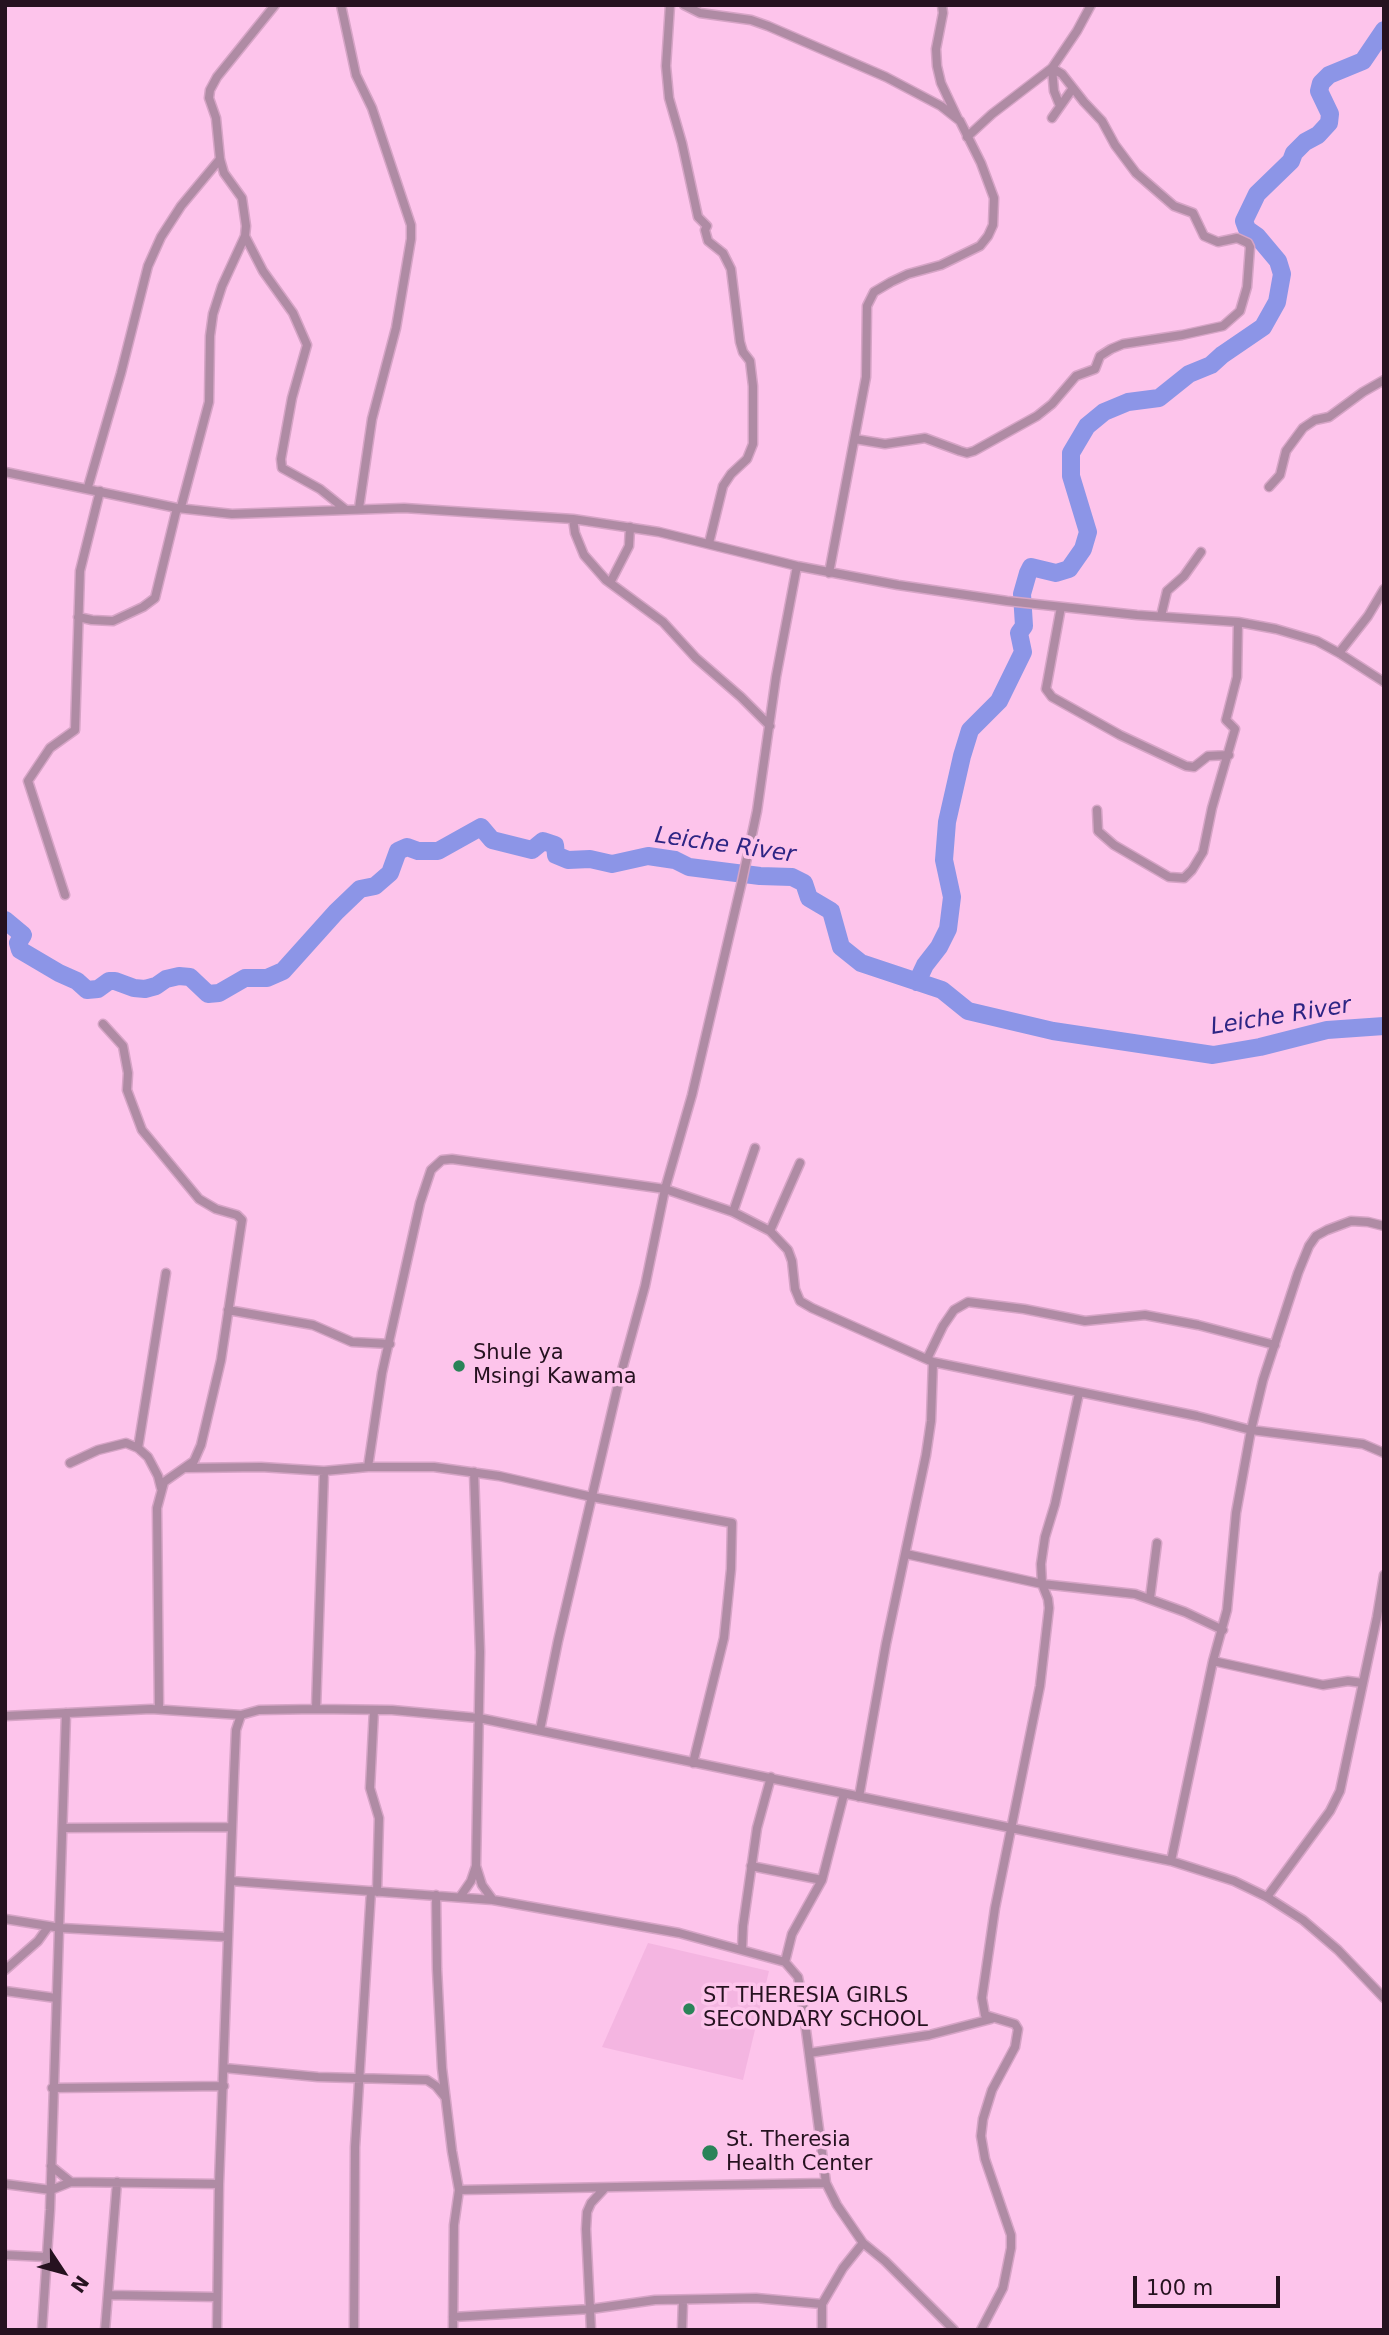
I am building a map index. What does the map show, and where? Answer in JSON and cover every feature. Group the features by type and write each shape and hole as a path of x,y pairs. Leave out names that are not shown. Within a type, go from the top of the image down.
{"street":[{"path":"78,617 113,621 143,607 155,598 209,402 213,314 222,286 245,236 242,198 224,173 220,159 216,118 209,98 210,90 225,66 275,5"},
{"path":"341,5 356,75 372,108 411,225 396,328 372,419 359,508"},
{"path":"670,5 666,66 669,98 698,217 707,226 705,230 708,241 723,253 731,269 740,342 750,361 753,386 753,444 747,459 723,486 709,543"},
{"path":"684,5 700,13 751,20 796,37 915,91 960,121"},
{"path":"829,573 855,439 868,353 867,306 874,292 908,274 940,265 980,246 993,225 994,198 981,163 942,83 937,66 936,49 942,5"},
{"path":"967,137 992,114 1052,68 1091,5"},
{"path":"855,439 885,444 922,437 967,453 974,451 1037,416 1052,404 1076,376 1096,369 1100,356 1111,349 1123,344 1191,334 1223,326 1240,311 1247,287 1248,243 1237,238 1218,242 1204,236 1194,213 1174,206 1136,173 1115,145 1102,121 1062,74 1052,68"},
{"path":"1052,68 1060,106"},
{"path":"1052,118 1073,88"},
{"path":"88,487 124,365 148,266 175,214 220,159"},
{"path":"245,236 263,271 293,313 307,345 294,389 281,459 282,468 320,489 345,509"},
{"path":"1269,487 1280,475 1286,452 1303,428 1315,420 1329,417 1384,380"},
{"path":"5,472 179,507 232,514 359,508 470,511 573,519 630,527 709,543 829,573 1007,601 1238,622 1297,634 1339,653 1384,682"},
{"path":"65,895 28,781 50,748 75,730 80,571 100,491"},
{"path":"573,519 575,533 584,555 610,583 663,622 696,658 770,726"},
{"path":"610,583 629,546 630,527"},
{"path":"1161,616 1167,591 1184,576 1201,552"},
{"path":"540,1730 619,1381 645,1286 665,1189 692,1095 742,881 757,811 776,677 797,566"},
{"path":"1339,653 1368,616 1384,589"},
{"path":"1061,607 1046,689 1052,697 1120,735 1186,766 1194,767 1208,756 1228,755"},
{"path":"1097,810 1098,831 1105,839 1169,877 1184,878 1199,861 1235,729 1226,720 1237,677 1238,622"},
{"path":"103,1024 123,1046 128,1073 127,1090 142,1130 199,1199 216,1209 237,1215 242,1220 221,1360 201,1445 194,1461 170,1477 161,1488"},
{"path":"733,1212 755,1148"},
{"path":"368,1467 382,1373 420,1203 431,1170 442,1160 452,1159 665,1189 733,1212 770,1231 788,1250 792,1261 794,1289 800,1301 930,1361 1197,1416 1251,1430 1363,1444 1384,1453"},
{"path":"770,1231 800,1163"},
{"path":"1171,1861 1213,1661 1231,1590 1236,1513 1251,1430 1263,1380 1298,1273 1316,1236 1351,1221 1384,1226"},
{"path":"138,1448 166,1273"},
{"path":"859,1797 931,1421 930,1361 943,1326 954,1310 968,1302 1024,1309 1084,1321 1145,1315 1198,1325 1275,1345"},
{"path":"228,1310 313,1325 352,1342 390,1344"},
{"path":"981,2330 1003,2288 1012,2235 985,2159 981,2136 983,2119 992,2090 1018,2036 1015,2024 991,2019 985,2015 982,1998 991,1927 1044,1658 1049,1608 1042,1584 1041,1564 1045,1537 1079,1393"},
{"path":"70,1463 114,1444 126,1443 138,1448 152,1462 161,1488 158,1508 159,1709"},
{"path":"187,1468 261,1467 324,1471 368,1467 434,1467 474,1472 732,1523 732,1569 723,1638 693,1763"},
{"path":"316,1709 324,1471"},
{"path":"474,1472 480,1630 477,1866 479,1880 493,1900"},
{"path":"1150,1598 1157,1543"},
{"path":"906,1555 1042,1584 1135,1594 1185,1612 1223,1630"},
{"path":"1267,1897 1330,1811 1340,1791 1384,1575"},
{"path":"1213,1661 1323,1685 1348,1681 1363,1683"},
{"path":"5,1716 159,1709 241,1715 259,1710 316,1709 374,1710 479,1718 771,1777 1171,1861 1234,1881 1267,1897 1303,1920 1338,1950 1384,1998"},
{"path":"354,2330 353,2203 358,2078 379,1818 370,1787 374,1710"},
{"path":"42,2330 51,2190 52,2088 61,1928 66,1713"},
{"path":"219,2329 219,2184 236,1730 241,1715"},
{"path":"742,1950 757,1828 771,1777"},
{"path":"785,1962 792,1934 821,1880 844,1794"},
{"path":"63,1828 232,1827"},
{"path":"460,1897 477,1866"},
{"path":"751,1866 821,1880"},
{"path":"231,1881 493,1900 678,1933 785,1962 798,1977 825,2183 863,2243 885,2261 954,2330"},
{"path":"436,1895 442,2068 459,2190 454,2225 453,2330"},
{"path":"5,1919 48,1927 228,1937"},
{"path":"5,1970 38,1941 48,1927"},
{"path":"5,1991 56,1998"},
{"path":"809,2053 929,2035 991,2019"},
{"path":"225,2068 318,2077 427,2080 445,2097"},
{"path":"427,2080 442,2068"},
{"path":"52,2088 224,2086"},
{"path":"51,2166 71,2182"},
{"path":"5,2184 51,2190 71,2182 219,2184"},
{"path":"105,2330 117,2182"},
{"path":"459,2190 825,2183"},
{"path":"591,2330 587,2212 596,2195 604,2188"},
{"path":"822,2330 822,2304 843,2268 863,2243"},
{"path":"5,2255 47,2257"},
{"path":"109,2295 217,2297"},
{"path":"453,2317 591,2309 655,2300 756,2298 822,2304"},
{"path":"682,2301 682,2330"}],"shaded area":[{"name":"ST THERESIA GIRLS SECONDARY SCHOOL","path":"648,1943 769,1971 743,2080 602,2047"}],"waterway":[{"path":"917,982 948,929 952,897 944,860 947,822 970,730 999,701 1023,652 1019,633 1024,626 1022,594 1028,573 1031,567 1056,573 1069,569 1083,549 1088,532 1071,476 1071,453 1087,426 1104,412 1128,402 1159,398 1189,374 1211,365 1263,327 1277,302 1282,274 1278,261 1257,236 1247,229 1244,221 1257,194 1291,161 1294,153 1305,142 1318,135 1329,123 1330,114 1319,91 1321,83 1329,75 1363,61 1384,30"},
{"name":"Leiche River","path":"5,920 23,935 18,943 20,950 77,981 87,990 98,989 109,981 145,989 179,976 190,977 208,994 219,993 245,978 267,978 283,971 360,889 375,886 390,873 398,851 407,847 418,851 438,851 481,827 492,840 532,850 543,841 555,845 556,855 568,860 590,859 612,864 648,856 675,860 689,867 792,877 804,883 809,898 831,911 841,947 861,963 942,990 968,1011 1053,1031 1213,1055 1260,1047 1327,1030 1384,1026"}],"place":[{"name":"Shule ya Msingi Kawama","path":"459,1366"},
{"name":"ST THERESIA GIRLS SECONDARY SCHOOL","path":"689,2009"},
{"name":"St. Theresia Health Center","path":"710,2153"}]}
